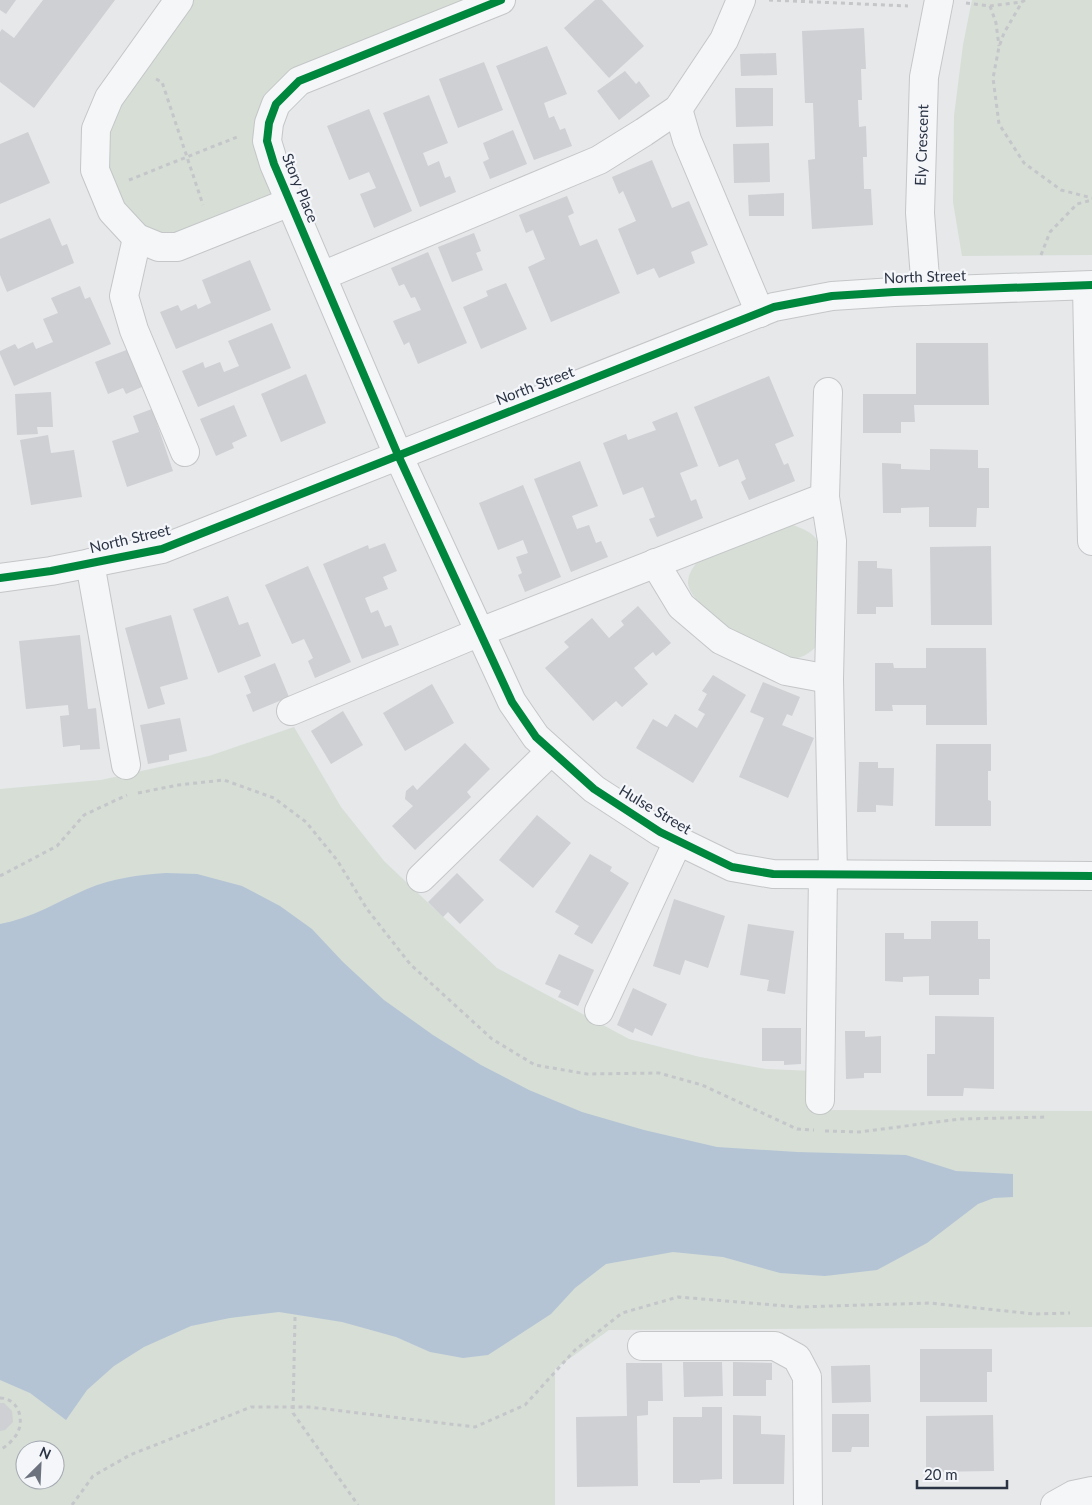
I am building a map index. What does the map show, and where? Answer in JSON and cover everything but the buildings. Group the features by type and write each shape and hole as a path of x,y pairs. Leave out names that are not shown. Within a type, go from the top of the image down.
{"street":[{"name":"Story Place","path":"178,0 109,98 96,129 95,170 112,211 137,238 159,248 177,247 290,202"},
{"name":"Story Place","path":"398,455 274,164 268,141 269,123 276,104 299,81 501,0"},
{"path":"322,276 599,160 678,109 724,40 742,0"},
{"name":"Ely Crescent","path":"926,291 920,213 924,77 945,4"},
{"path":"678,109 687,140 760,313"},
{"path":"137,238 124,296 134,330 185,452"},
{"path":"1090,285 1092,541"},
{"name":"North Street","path":"0,578 162,549 774,307 832,296 1090,285"},
{"path":"820,1100 828,874 832,541 824,497 828,392"},
{"name":"Hulse Street","path":"398,455 512,702 536,737 594,789 660,832 732,867 773,874 1092,876"},
{"path":"291,711 480,632 824,497"},
{"path":"90,563 126,765"},
{"path":"656,563 681,606 721,640 786,671 829,679"},
{"path":"421,878 551,751"},
{"path":"599,1011 678,841"},
{"path":"642,1346 776,1346 797,1358 807,1376 808,1505"},
{"path":"1055,1505 1073,1495 1092,1491"}],"path":[{"path":"764,0 907,6 945,4 990,6 1024,1"},
{"path":"1024,1 1004,33 999,47 993,78 1000,124 1024,163 1061,190 1092,199"},
{"path":"990,6 996,23 999,47"},
{"path":"131,68 162,82 212,233"},
{"path":"103,190 187,158 269,123"},
{"path":"1041,255 1050,232 1077,204 1092,199"},
{"path":"0,876 57,846 84,815 129,795 178,785 224,780 274,798 306,822 337,860 367,909 410,964 492,1039 535,1065 587,1074 659,1073 702,1085 797,1129 859,1132 960,1119 1048,1117"},
{"path":"72,1505 93,1476 130,1455 251,1407 309,1407 475,1427 525,1405 575,1350 622,1313 678,1297 798,1307 930,1303 1034,1314 1070,1313"},
{"path":"295,1317 293,1413 358,1505"},
{"path":"0,1398 12,1402 18,1409 20,1422 18,1432 0,1450"}],"shaded area":[{"path":"178,0 501,0 299,81 269,123 290,202 177,247 112,211 96,129"},
{"path":"972,0 1092,0 1092,255 962,256 953,202 954,116 963,45"},
{"path":"793,525 811,533 818,542 823,575 822,641 808,654 797,658 785,657 770,651 752,643 734,631 702,606 692,594 688,583 692,568 706,555 768,531"},
{"path":"294,727 341,807 384,861 497,968 629,1039 700,1057 766,1069 813,1071 813,1110 1092,1111 1092,1327 609,1330 555,1369 555,1505 0,1505 0,789 101,780 209,756"}],"water":[{"path":"166,873 197,874 242,886 280,906 312,929 343,962 384,1000 433,1035 481,1065 529,1090 582,1112 644,1130 717,1147 797,1152 906,1155 956,1171 1013,1174 1013,1197 994,1198 978,1204 927,1243 877,1270 825,1276 780,1273 723,1257 673,1252 606,1264 575,1288 551,1314 488,1355 463,1358 430,1352 396,1337 342,1322 279,1312 230,1318 191,1326 144,1347 114,1366 87,1390 66,1420 30,1393 0,1380 0,924 33,914 106,882"}],"cycle path":[{"path":"501,0 299,81 276,104 269,123 267,141 274,164 398,455 512,702 536,737 594,789 660,832 732,867 773,874 1092,876"},
{"path":"0,578 51,571 162,549 774,307 832,296 1092,285"}]}
